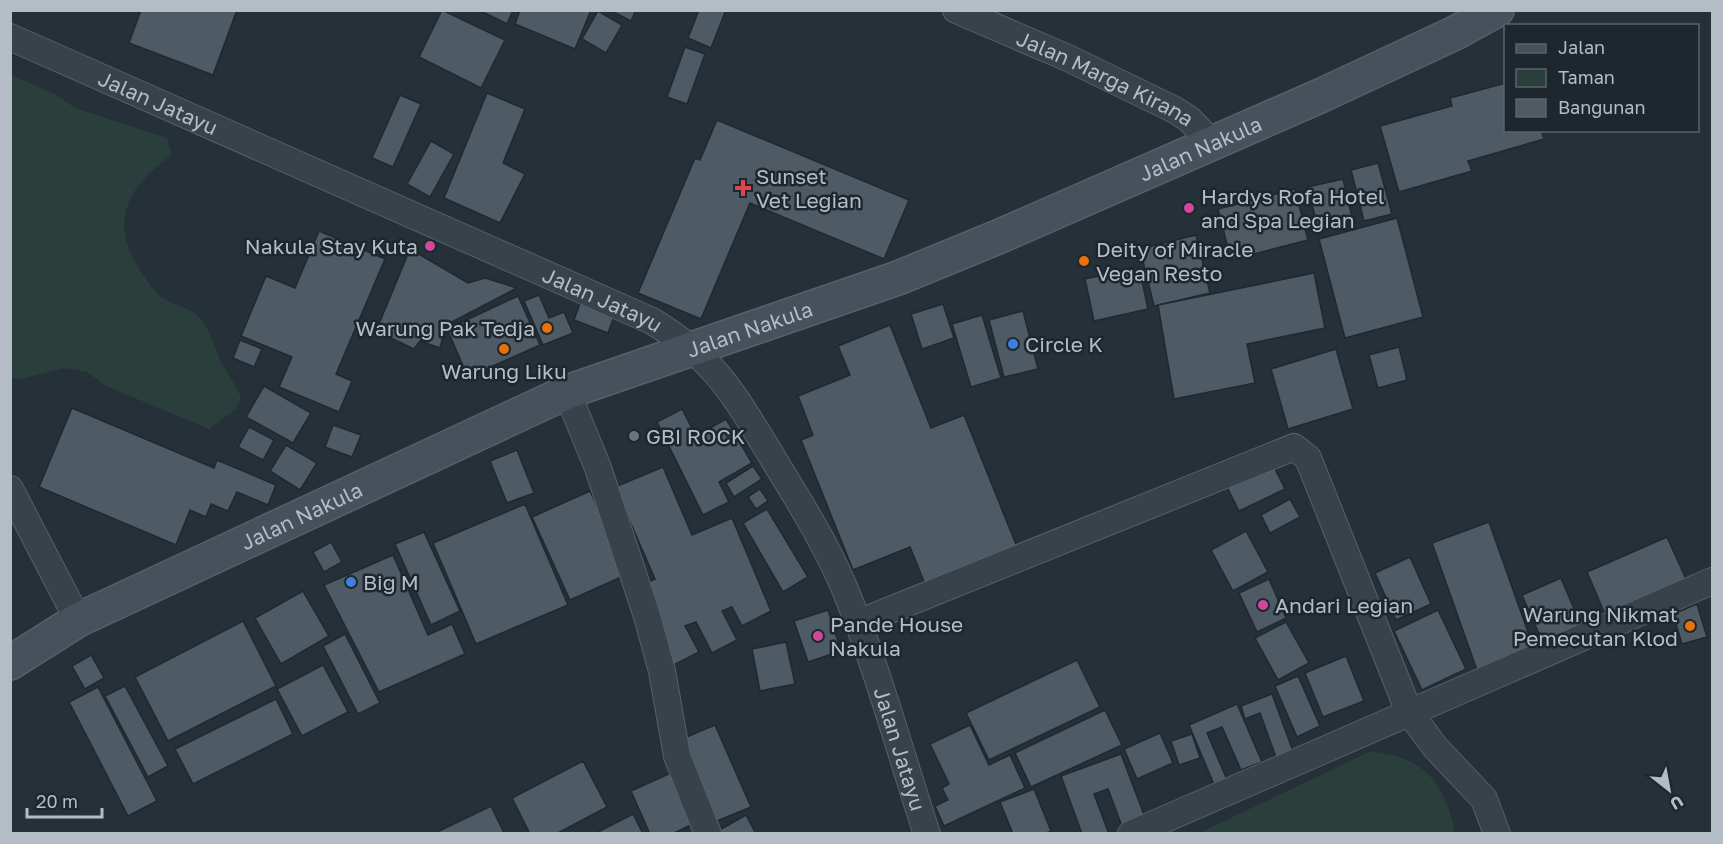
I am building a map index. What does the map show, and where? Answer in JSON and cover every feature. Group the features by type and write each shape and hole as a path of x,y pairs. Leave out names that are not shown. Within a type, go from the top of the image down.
{"main road":[{"name":"Jalan Nakula","path":"10,663 78,620 567,392 898,278 998,237 1413,53 1497,10"}],"street":[{"name":"Jalan Marga Kirana","path":"956,10 1068,58 1175,110 1188,119 1212,143"},
{"name":"Jalan Jatayu","path":"10,37 652,321 693,348 716,370 733,392 812,521 836,568 858,623 927,834"},
{"path":"567,392 598,468 647,616 662,671 677,756 708,834"},
{"path":"858,623 1294,447 1308,458 1409,712 1435,747 1484,799 1497,834"},
{"path":"10,489 78,620"},
{"path":"1131,834 1713,581"}],"green space":[{"path":"11,75 55,94 75,108 167,138 172,155 144,179 134,192 124,220 125,236 130,252 154,290 165,299 196,314 204,323 221,363 239,393 241,398 236,409 209,429 106,386 87,372 64,368 21,379 11,378"},
{"path":"1369,752 1404,759 1428,774 1445,799 1455,833 1199,833"}],"building":[{"path":"141,10 237,10 213,75 129,43"},
{"path":"442,10 505,40 481,88 419,57"},
{"path":"479,10 513,10 507,24"},
{"path":"520,10 591,10 575,49 515,24"},
{"path":"610,10 636,10 631,21"},
{"path":"699,10 726,10 711,48 688,38"},
{"path":"598,11 622,25 606,53 582,39"},
{"path":"685,47 705,54 687,104 667,97"},
{"path":"1504,84 1504,132 1542,132 1544,139 1468,161 1472,171 1399,192 1380,126 1452,106 1450,98"},
{"path":"487,93 525,109 503,163 525,174 500,223 444,198"},
{"path":"400,95 421,104 393,167 372,158"},
{"path":"717,120 909,200 884,259 750,203 701,319 638,293 695,158 700,160"},
{"path":"431,141 454,154 430,197 407,184"},
{"path":"1378,163 1392,214 1364,221 1351,170"},
{"path":"1343,179 1352,217 1317,225 1308,187"},
{"path":"1295,189 1308,240 1231,260 1218,209"},
{"path":"1397,218 1423,317 1345,338 1319,239"},
{"path":"319,231 385,259 336,374 352,381 339,412 279,387 292,357 241,336 266,276 295,288"},
{"path":"1196,235 1210,293 1154,306 1140,249"},
{"path":"410,249 468,283 485,278 517,288 446,325 440,348 420,341 414,349 376,331"},
{"path":"1139,267 1148,309 1094,321 1085,279"},
{"path":"1314,273 1325,328 1247,344 1255,383 1174,399 1158,305"},
{"path":"539,295 549,318 564,312 573,333 543,345 524,301"},
{"path":"518,296 540,345 468,377 447,329"},
{"path":"581,301 615,314 608,333 574,320"},
{"path":"943,304 954,338 922,349 911,314"},
{"name":"Circle K","path":"1023,311 1038,369 1004,377 989,320"},
{"path":"982,315 1001,378 971,387 952,324"},
{"path":"890,325 931,428 964,415 1017,547 925,584 910,547 853,570 801,440 813,435 798,396 850,375 838,346"},
{"path":"240,340 262,349 254,367 233,358"},
{"path":"1399,347 1407,380 1378,388 1369,355"},
{"path":"1336,349 1353,409 1288,429 1271,369"},
{"path":"264,386 311,413 293,443 246,417"},
{"path":"72,408 214,468 217,460 276,485 268,505 237,492 228,511 211,504 206,517 190,510 176,545 39,487"},
{"path":"682,409 696,436 726,419 752,463 719,482 729,502 703,515 657,422"},
{"path":"333,425 361,435 352,457 325,447"},
{"path":"249,427 274,440 263,460 238,447"},
{"path":"286,445 317,463 300,490 270,471"},
{"path":"517,450 534,493 507,503 490,461"},
{"path":"1273,465 1285,489 1239,511 1227,487"},
{"path":"753,466 762,479 734,497 726,483"},
{"path":"663,467 692,535 732,518 771,611 742,626 732,607 722,611 737,640 712,653 696,622 685,626 699,652 672,666 648,582 655,579 615,487"},
{"path":"760,489 768,501 756,509 748,497"},
{"path":"590,491 628,574 570,600 532,517"},
{"path":"1290,499 1300,517 1270,533 1261,515"},
{"path":"525,504 568,605 476,644 433,543"},
{"path":"767,509 808,577 783,592 743,523"},
{"path":"1489,522 1535,652 1478,673 1432,543"},
{"path":"1246,531 1268,572 1233,591 1211,550"},
{"path":"424,532 460,611 431,625 395,544"},
{"path":"1667,537 1686,579 1605,614 1587,572"},
{"path":"331,542 342,562 324,572 313,552"},
{"path":"393,555 428,635 452,624 465,654 379,692 324,585"},
{"path":"1410,557 1431,604 1396,620 1375,573"},
{"path":"1561,578 1582,628 1544,645 1522,595"},
{"name":"Andari Legian","path":"1269,579 1286,618 1257,632 1239,593"},
{"path":"303,591 329,636 281,664 255,618"},
{"name":"Warung Nikmat Pemecutan Klod","path":"1697,604 1707,637 1682,644 1673,614"},
{"name":"Pande House Nakula","path":"828,610 841,651 808,662 794,621"},
{"path":"1438,610 1466,669 1422,690 1394,631"},
{"path":"243,621 276,686 168,741 135,677"},
{"path":"1286,622 1309,663 1278,680 1255,638"},
{"path":"345,634 380,703 358,714 323,646"},
{"path":"786,642 795,684 760,691 752,649"},
{"path":"91,655 104,678 85,689 72,666"},
{"path":"1346,656 1364,701 1323,717 1305,673"},
{"path":"1077,660 1100,707 989,760 966,713"},
{"path":"323,665 348,712 302,736 277,689"},
{"path":"1298,676 1320,726 1297,737 1275,686"},
{"path":"125,686 168,766 148,777 105,696"},
{"path":"98,687 157,801 128,816 69,702"},
{"path":"1272,694 1294,754 1277,760 1260,713 1245,719 1241,706"},
{"path":"276,699 293,734 193,784 175,749"},
{"path":"1237,704 1262,762 1241,770 1222,727 1207,733 1228,782 1215,787 1189,725"},
{"path":"1105,710 1122,745 1031,787 1015,753"},
{"path":"715,725 751,807 712,823 677,741"},
{"path":"970,725 989,765 1010,755 1025,788 944,826 935,806 948,800 942,788 949,784 930,744"},
{"path":"1160,733 1173,763 1137,779 1124,749"},
{"path":"1192,734 1200,758 1179,765 1171,741"},
{"path":"1121,754 1146,820 1123,829 1108,789 1094,794 1109,834 1082,834 1061,776"},
{"path":"583,761 607,807 556,834 530,834 512,798"},
{"path":"673,772 695,823 672,834 650,834 631,791"},
{"path":"1034,789 1051,831 1045,834 1013,834 1000,802"},
{"path":"491,806 504,833 433,834"},
{"path":"633,814 643,834 594,834"},
{"path":"746,815 756,834 717,834 716,832"}],"place":[{"name":"Sunset Vet Legian","path":"743,188"},
{"name":"Hardys Rofa Hotel and Spa Legian","path":"1189,208"},
{"name":"Nakula Stay Kuta","path":"430,246"},
{"name":"Deity of Miracle Vegan Resto","path":"1084,261"},
{"name":"Warung Pak Tedja","path":"547,328"},
{"name":"Circle K","path":"1013,344"},
{"name":"Warung Liku","path":"504,349"},
{"name":"GBI ROCK","path":"634,436"},
{"name":"Big M","path":"351,582"},
{"name":"Andari Legian","path":"1263,605"},
{"name":"Warung Nikmat Pemecutan Klod","path":"1690,626"},
{"name":"Pande House Nakula","path":"818,636"}]}
